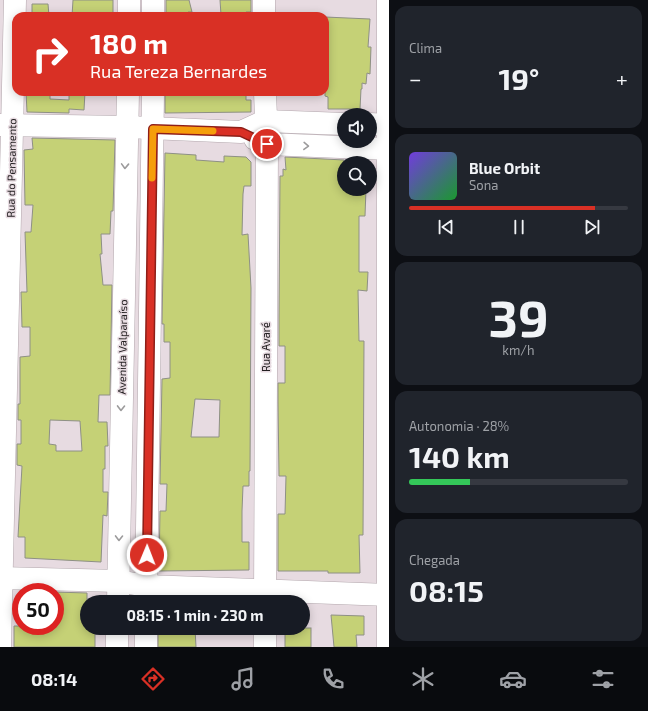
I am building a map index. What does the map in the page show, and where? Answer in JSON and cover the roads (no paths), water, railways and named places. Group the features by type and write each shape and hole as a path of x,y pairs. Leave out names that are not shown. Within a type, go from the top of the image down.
{"street":[{"name":"Rua do Pensamento","path":"14,12 15,0"},
{"path":"129,0 129,12"},
{"path":"153,0 153,12"},
{"path":"264,0 264,12"},
{"path":"388,0 388,647"},
{"name":"Rua do Pensamento","path":"0,647 6,125 12,42"},
{"name":"Avenida Valparaíso","path":"118,595 128,96"},
{"path":"146,594 153,96"},
{"name":"Rua Avaré","path":"265,96 267,144 265,595"},
{"path":"241,132 265,121 337,124"},
{"path":"377,124 389,125"},
{"path":"6,125 127,127 241,132 267,144 389,149"},
{"path":"1,578 118,581 146,594 206,595"},
{"path":"310,596 388,595"},
{"path":"117,647 118,635"},
{"path":"146,635 146,647"},
{"path":"265,635 265,647"}]}
